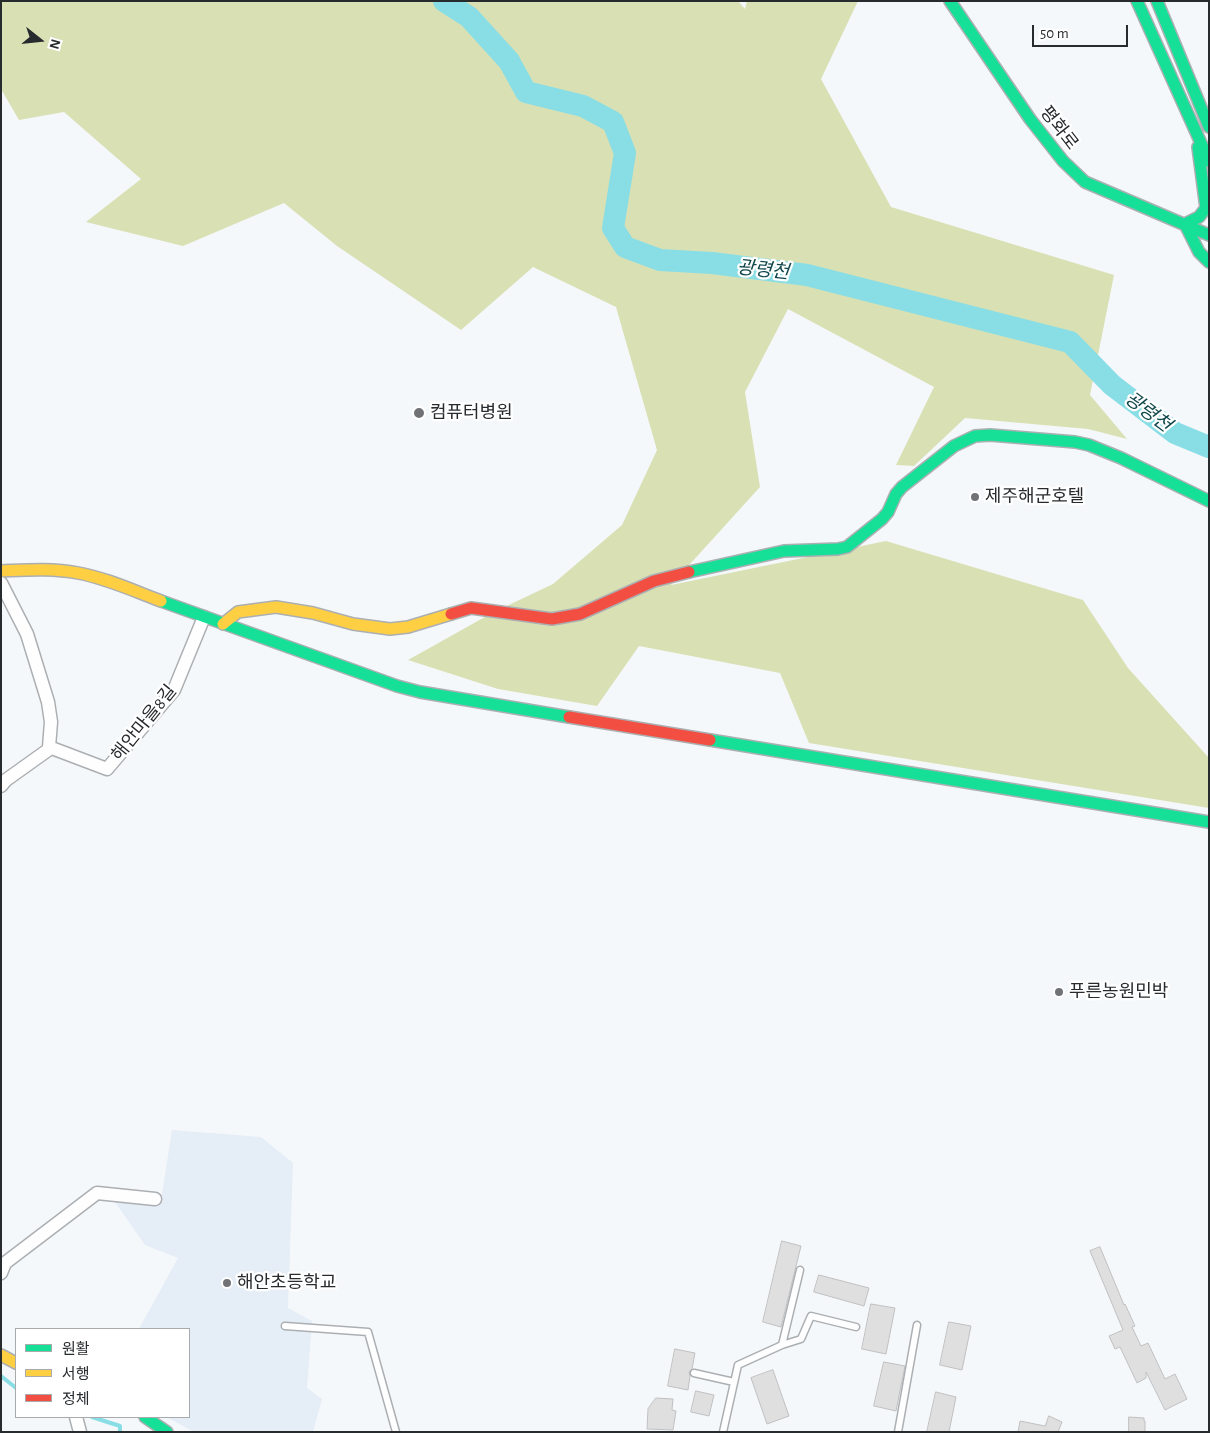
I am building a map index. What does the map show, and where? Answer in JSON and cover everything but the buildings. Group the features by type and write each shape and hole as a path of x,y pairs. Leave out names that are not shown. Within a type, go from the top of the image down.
{"street":[{"name":"평화로","path":"950,1 1030,119 1062,162 1086,182 1209,235"},
{"path":"1137,1 1197,138 1209,161"},
{"path":"1157,1 1209,127"},
{"path":"1197,138 1206,208 1199,217 1185,224 1200,252 1209,262"},
{"path":"223,624 238,612 276,607 313,613 353,624 390,629 408,627 471,608 552,619 580,614 654,581 688,572 784,552 846,547 882,519 902,487 954,446 974,436 990,434 1090,445 1209,501"},
{"path":"1,571 51,570 78,573 132,589 223,624 397,686 420,692 1209,822"},
{"path":"1,582 27,634 48,702 51,722 48,750 6,780 1,786"},
{"name":"해안마을8길","path":"49,747 107,769 174,690 204,617"},
{"path":"1,1273 5,1262 97,1194 155,1199"},
{"path":"1,1355 15,1362"},
{"path":"147,1418 167,1432"}],"lane":[{"path":"782,1344 800,1270"},
{"path":"723,1432 738,1365 782,1344 801,1339 810,1316 856,1327"},
{"path":"898,1432 917,1325"},
{"path":"285,1326 368,1332 396,1432"},
{"path":"694,1373 734,1382"}],"shaded area":[{"name":"해안초등학교","path":"172,1130 261,1137 293,1163 288,1308 312,1321 307,1388 322,1399 313,1432 194,1432 168,1418 190,1418 190,1328 140,1328 178,1258 145,1245 115,1202 162,1194"}],"green space":[{"path":"1,1 738,1 745,9 747,1 858,1 821,79 891,207 1114,275 1090,395 1127,439 1088,429 965,418 914,466 896,465 934,387 788,309 745,392 760,487 671,585 886,541 1083,600 1128,668 1209,758 1209,808 809,743 780,673 639,646 597,706 498,689 408,660 492,613 553,584 622,525 657,450 616,307 533,267 461,330 337,246 284,203 183,246 86,222 141,179 64,112 19,120 1,89"}],"waterway":[{"name":"광령천","path":"444,1 469,17 509,61 526,92 583,106 613,122 625,153 613,228 625,247 660,260 712,263 807,275 1070,342 1112,385 1175,433 1209,447"},
{"path":"1,1376 15,1387"},
{"path":"95,1418 120,1426 120,1432"}],"traffic: fast":[{"path":"950,1 1030,119 1063,161 1085,182 1209,235"},
{"path":"1137,1 1209,161"},
{"path":"1157,1 1209,127"},
{"path":"1185,224 1199,217 1206,208 1198,147"},
{"path":"1185,224 1199,252 1209,262"},
{"path":"689,572 784,551 847,547 882,519 902,487 954,446 975,436 990,435 1075,442 1089,445 1121,458 1209,501"},
{"path":"161,601 397,686 420,692 569,717"},
{"path":"710,740 1209,822"},
{"path":"146,1418 167,1432"}],"traffic: slow":[{"path":"1,571 68,571 109,581 161,601"},
{"path":"223,624 238,612 276,607 313,613 353,624 390,629 408,627 451,614"},
{"path":"1,1355 15,1362"}],"traffic: jam":[{"path":"451,614 471,608 552,619 580,614 654,581 689,572"},
{"path":"569,717 710,740"}],"place":[{"name":"컴퓨터병원","path":"419,413"},
{"name":"제주해군호텔","path":"975,497"},
{"name":"푸른농원민박","path":"1059,992"},
{"name":"해안초등학교","path":"227,1283"}]}
